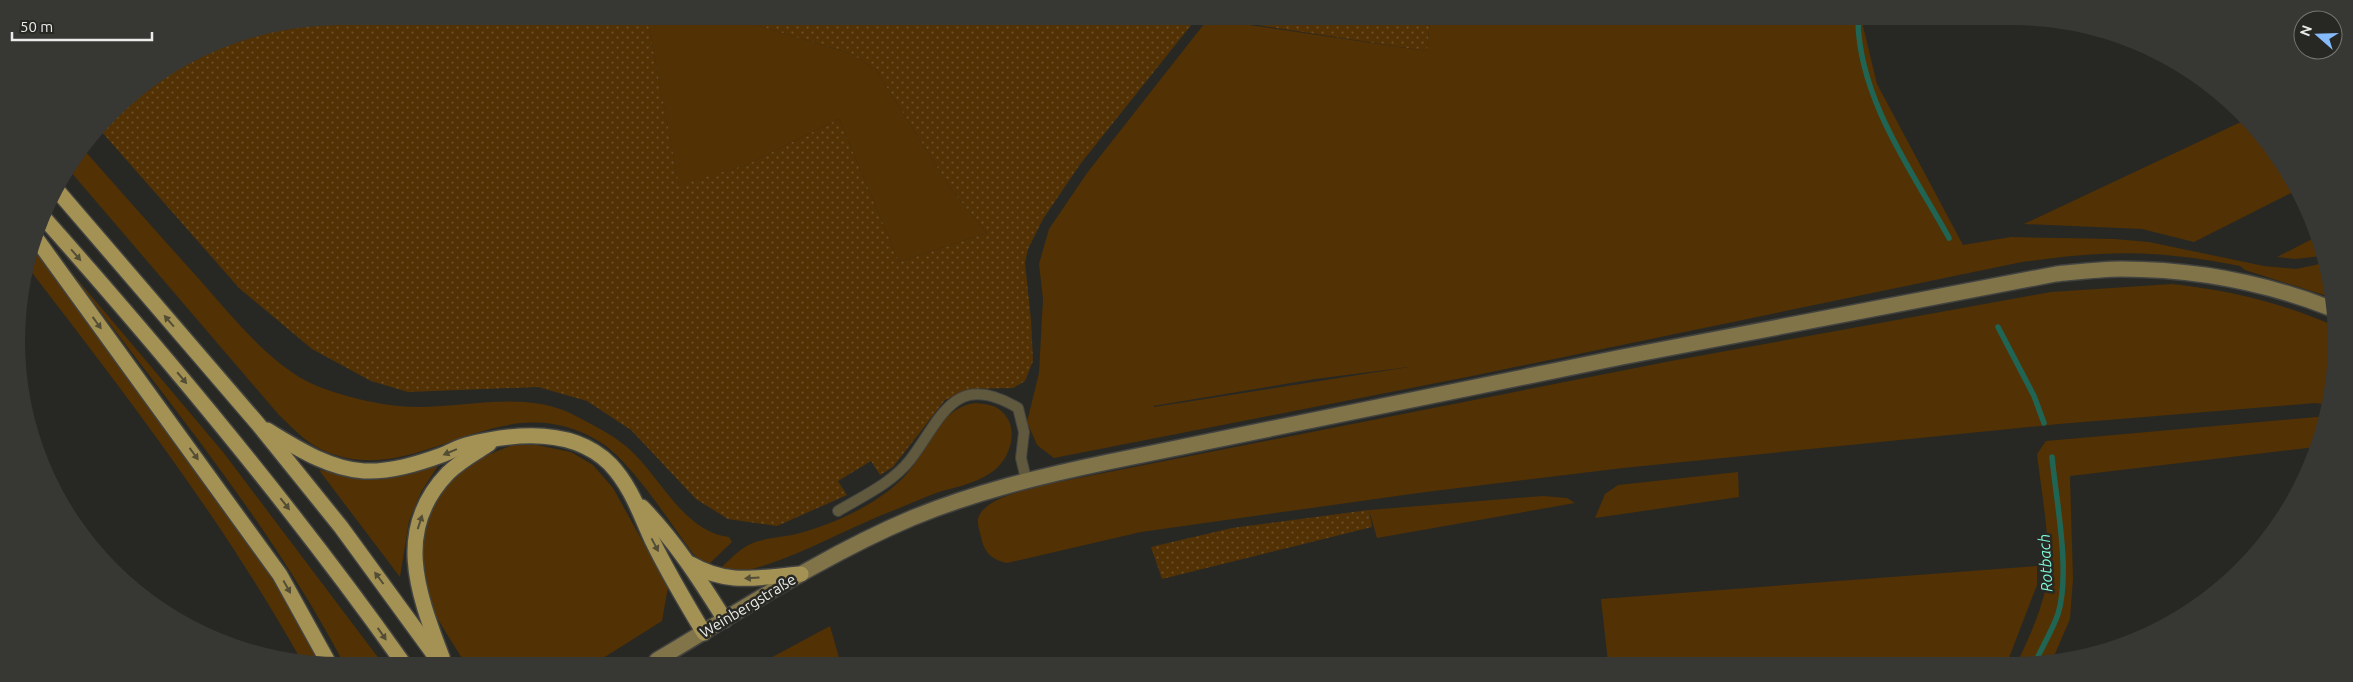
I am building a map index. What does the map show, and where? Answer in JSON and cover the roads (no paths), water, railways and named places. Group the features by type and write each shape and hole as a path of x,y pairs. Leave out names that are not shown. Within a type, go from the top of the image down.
{"highway":[{"path":"61,195 258,424 341,527 436,657"},
{"path":"48,223 268,482 344,581 399,657"},
{"path":"40,244 275,567 325,656"},
{"path":"258,424 317,458 341,467 363,471 387,470 415,464 465,445 528,435 554,437 594,452 610,465 635,500 664,530 688,562 726,620"},
{"path":"442,657 420,594 415,569 415,545 418,526 436,488 449,472 497,440"},
{"path":"635,500 652,541 704,632"},
{"path":"688,562 716,577 732,579 801,574"}],"main road":[{"name":"Weinbergstraße","path":"662,657 801,574 910,519 961,499 1026,479 1612,359 2056,274 2119,269 2183,272 2247,282 2293,294 2326,306"}],"lane":[{"path":"838,510 879,487 894,475 909,460 939,415 961,398 973,394 998,397 1018,408 1024,432 1021,458 1026,479"}],"waterway":[{"path":"1858,25 1861,51 1878,107 1904,161 1949,238"},
{"path":"1998,327 2034,396 2044,423"},
{"name":"Rotbach","path":"2039,655 2056,620 2062,597 2063,557 2052,457"}]}
